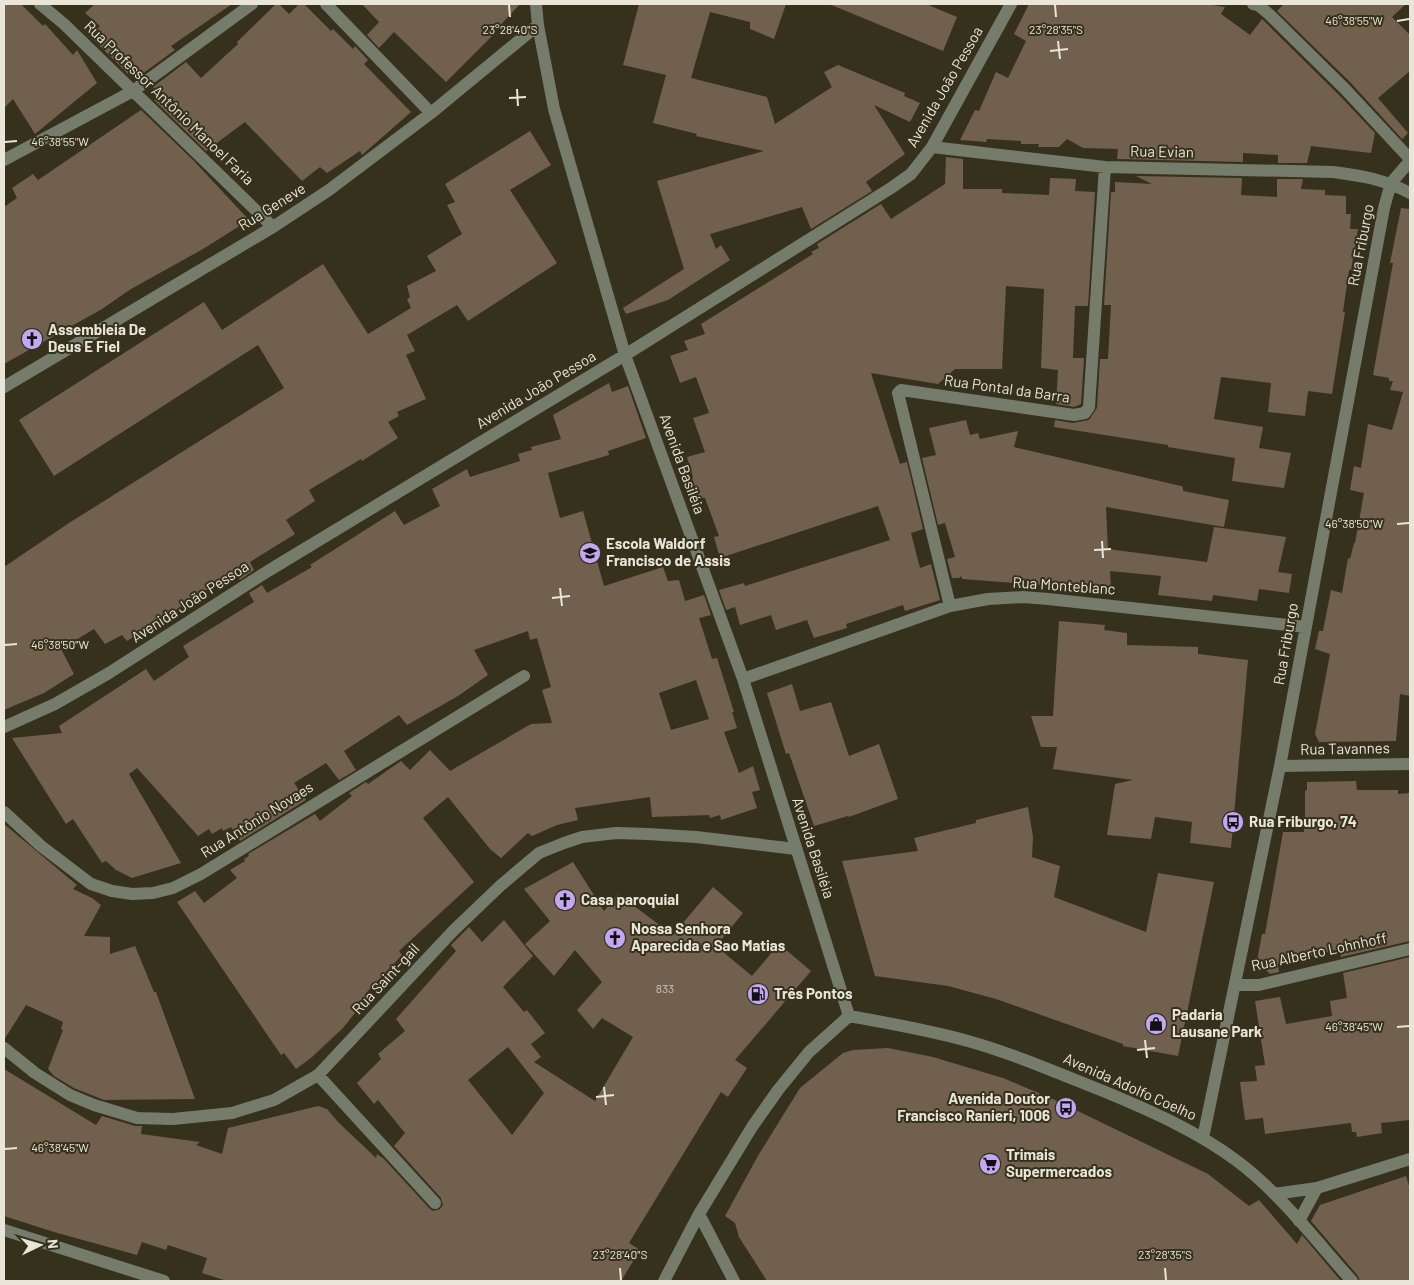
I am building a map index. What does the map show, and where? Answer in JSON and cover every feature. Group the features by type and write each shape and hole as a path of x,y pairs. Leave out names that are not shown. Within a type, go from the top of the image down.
{"street":[{"name":"Rua Professor Antônio Manoel Faria","path":"40,4 64,24 273,227"},
{"path":"4,160 134,91 252,4"},
{"path":"326,4 432,113"},
{"name":"Avenida Basiléia","path":"536,4 538,25 554,109 625,355 743,679 849,1016"},
{"name":"Avenida João Pessoa","path":"4,727 55,704 109,673 268,571 625,355 891,188 910,174 932,147 1011,4"},
{"path":"1257,4 1345,89 1410,160"},
{"name":"Rua Geneve","path":"4,387 273,227 329,190 432,113 538,25"},
{"name":"Rua Evian","path":"932,147 1105,167 1333,172 1366,176 1391,183 1410,193"},
{"name":"Rua Friburgo","path":"1203,1138 1280,766 1384,208 1391,183 1410,160"},
{"name":"Rua Pontal da Barra","path":"950,606 898,393 901,390 1074,416 1085,413 1089,407 1105,167"},
{"name":"Rua Monteblanc","path":"743,679 950,606 988,599 1040,598 1306,627"},
{"name":"Rua Antônio Novaes","path":"4,812 41,846 90,884 112,891 132,894 173,888 201,874 524,676"},
{"name":"Rua Tavannes","path":"1280,766 1410,764"},
{"name":"Rua Saint-gail","path":"4,1048 35,1073 70,1095 94,1105 136,1118 173,1118 232,1113 274,1100 318,1075 453,931 500,886 539,853 582,837 616,834 696,837 796,849"},
{"name":"Rua Alberto Lohnhoff","path":"1235,985 1259,985 1410,949"},
{"path":"664,1281 699,1214 752,1127 778,1090 810,1052 849,1016"},
{"name":"Avenida Adolfo Coelho","path":"849,1016 968,1041 1044,1066 1138,1106 1203,1138 1238,1162 1274,1194 1352,1281"},
{"path":"318,1075 435,1203"},
{"path":"1274,1194 1317,1188 1410,1159"},
{"path":"1299,1222 1317,1188"},
{"path":"699,1214 734,1281"},
{"path":"4,1230 164,1281"}],"building":[{"path":"4,4 21,4 43,26 45,24 73,55 77,50 97,83 35,134 13,99 4,108"},
{"path":"95,4 232,4 171,46 175,50 142,74 136,68 128,74 90,36 100,26 85,13"},
{"path":"276,4 279,4 289,14 299,4 304,4 331,31 333,29 353,49 355,46 368,60 364,64 411,112 362,155 360,151 327,173 320,167 302,181 245,122 206,151 154,100 161,96 153,87 186,62 201,78 238,44 237,42"},
{"path":"362,4 520,4 496,32 446,82 394,32 379,48 367,35 379,22"},
{"path":"639,4 786,4 774,39 750,29 750,22 710,12 691,78 767,97 775,124 832,87 824,72 838,65 905,93 904,96 920,103 910,122 874,105 905,154 866,182 872,191 811,229 802,207 710,234 716,249 721,245 730,260 668,300 626,314 623,308 684,269 657,181 764,151 696,136 697,134 653,123 666,75 623,65"},
{"path":"829,4 926,4 957,17 943,51"},
{"path":"1029,4 1205,4 1225,7 1221,14 1250,35 1262,19 1375,133 1371,153 1311,146 1307,163 1278,163 1278,155 1243,153 1243,162 1117,159 1118,149 1083,148 1067,139 1059,147 1038,147 1039,144 1021,144 1021,141 987,139 986,142 960,140 975,110 979,111 996,72 1008,78 1026,41 1014,34"},
{"path":"1284,4 1406,4 1392,17 1410,35 1410,71 1378,98 1408,133 1402,139 1351,83 1277,11"},
{"path":"141,110 193,160 249,220 203,249 131,289 102,309 4,364 4,207 17,198 12,188 33,174 38,180"},
{"path":"530,131 551,165 510,190 557,263 468,321 457,305 407,335 415,351 406,355 426,399 397,412 399,416 388,422 398,438 362,461 361,459 309,490 315,501 286,520 295,534 250,562 254,570 240,580 235,572 127,641 122,635 105,644 94,629 61,649 74,674 44,693 4,710 4,567 69,523 284,388 258,345 54,476 19,420 204,302 222,330 323,264 368,334 411,308 407,299 410,297 407,286 436,271 427,256 462,234 447,205 455,202 445,184"},
{"path":"946,157 963,159 963,189 1002,189 1002,193 1049,195 1050,178 1076,179 1075,191 1095,192 1088,306 1075,306 1073,358 1084,358 1081,404 1074,407 1056,404 1058,370 1041,368 1044,289 1006,286 1002,369 955,369 938,384 871,373 900,464 907,462 923,529 911,533 920,568 931,564 940,600 905,611 903,605 846,624 847,628 814,638 807,620 776,630 771,615 740,625 735,607 726,610 719,590 744,583 745,586 890,540 878,506 720,558 714,537 719,536 705,498 699,498 687,457 705,452 693,418 709,413 696,377 680,383 670,356 688,350 684,341 705,334 701,324 813,254 811,252 819,248 817,244 881,204 891,219 945,184"},
{"path":"1136,176 1242,178 1241,195 1277,197 1277,179 1303,179 1301,189 1325,190 1325,195 1346,196 1346,214 1351,214 1350,229 1358,229 1351,270 1349,270 1343,312 1345,312 1332,394 1308,391 1305,416 1268,412 1271,383 1221,377 1214,419 1263,427 1259,448 1291,453 1284,488 1232,481 1235,458 1168,447 1168,445 1054,427 1055,420 1073,423 1089,420 1097,408 1100,359 1108,359 1111,305 1104,305 1111,192 1115,192 1115,182 1152,184"},
{"path":"1401,208 1410,209 1410,696 1400,694 1396,741 1319,742 1315,734 1330,654 1315,649 1319,631 1323,631 1331,590 1342,593 1348,558 1350,559 1355,543 1364,493 1350,490 1354,466 1361,468 1368,424 1392,430 1403,392 1390,390 1393,381 1389,381 1389,378 1373,375 1393,263 1390,263"},
{"path":"609,383 612,392 628,386 646,438 608,451 609,455 548,473 560,518 583,511 604,586 663,567 668,581 679,580 685,601 704,595 711,615 699,618 712,659 717,658 734,712 732,712 737,728 724,732 739,773 753,766 760,790 752,792 757,808 721,820 720,815 710,818 709,815 652,817 650,797 575,808 578,820 557,825 532,836 528,833 501,858 490,849 448,797 423,818 474,882 399,951 402,955 366,993 369,995 343,1028 296,1069 284,1053 281,1055 177,902 195,891 204,903 237,878 230,870 245,861 244,859 249,856 248,854 315,814 320,821 352,796 349,793 366,782 368,784 401,761 410,770 430,750 450,771 531,724 552,723 542,690 551,687 537,638 530,640 528,631 474,650 488,675 458,696 407,725 399,715 344,751 356,770 339,780 326,763 294,783 306,800 240,841 231,827 223,831 222,828 212,834 209,829 198,836 137,768 129,774 181,863 132,878 116,870 106,861 102,863 73,819 66,824 12,738 62,733 59,726 146,669 154,681 189,657 183,646 254,602 249,593 262,585 267,593 312,567 310,565 395,511 404,525 440,506 432,489 467,469 470,477 520,461 518,454 532,450 531,447 561,439 553,415","holes":["696,680 709,719 671,730 659,693"]},
{"path":"966,420 970,435 978,433 980,439 1018,431 1014,447 1181,486 1183,491 1229,500 1224,527 1106,507 1108,549 1207,562 1214,527 1286,537 1278,572 1292,574 1289,593 1259,589 1257,601 1213,595 1212,601 1158,595 1161,576 1110,571 1111,590 962,579 961,576 959,578 952,578 947,559 955,557 945,523 938,525 922,458 936,455 929,428"},
{"path":"1059,621 1105,625 1104,630 1127,633 1127,645 1198,647 1198,654 1248,660 1231,848 1190,843 1192,822 1155,817 1151,839 1107,835 1115,784 1133,780 1053,769 1057,747 1041,747 1031,716 1053,716"},
{"path":"792,684 800,711 831,702 849,756 879,744 898,799 849,817 814,826 789,753 786,754 767,693"},
{"path":"1356,781 1357,790 1398,790 1398,794 1410,793 1410,941 1341,957 1340,949 1278,964 1279,972 1270,974 1257,961 1262,934 1265,934 1283,832 1304,832 1307,782"},
{"path":"1028,807 1033,837 1032,857 1060,866 1054,897 1146,932 1158,873 1214,882 1178,1056 1123,1046 1123,1044 996,999 948,986 875,976 842,861 918,851 914,838 976,823 976,820"},
{"path":"4,824 77,885 73,889 92,898 101,905 84,936 110,937 110,954 135,946 154,992 156,992 195,1099 104,1100 74,1088 54,1076 48,1069 63,1030 61,1029 63,1022 26,1005 4,1040"},
{"path":"573,862 604,911 618,894 673,935 713,887 743,913 716,946 752,976 779,944 811,971 735,1060 747,1068 728,1097 721,1092 629,1243 640,1250 621,1281 227,1281 202,1273 207,1258 168,1245 166,1250 142,1242 137,1255 4,1216 4,1069 96,1125 102,1116 135,1126 142,1126 141,1134 200,1142 196,1145 222,1154 228,1128 318,1106 327,1109 376,1158 377,1154 384,1159 429,1208 433,1211 440,1209 443,1205 441,1198 394,1146 405,1133 378,1100 374,1104 357,1083 381,1059 378,1054 405,1031 396,1019 456,951 451,945 469,927 482,942 504,920 533,956 503,987 524,1012 527,1010 545,1033 531,1044 541,1057 534,1062 595,1101 633,1037 602,1018 593,1029 577,1010 602,982 575,950 554,976 525,944 550,921 524,889","holes":["508,1047 544,1093 512,1135 468,1080"]},
{"path":"1410,957 1410,1120 1381,1123 1382,1133 1357,1137 1356,1132 1352,1132 1351,1123 1265,1134 1263,1118 1245,1120 1240,1082 1257,1081 1255,1066 1265,1065 1255,1001 1280,997 1286,1024 1332,1016 1330,1001 1347,998 1343,973"},
{"name":"Trimais Supermercados","path":"888,1048 933,1057 1003,1078 1055,1100 1208,1174 1249,1206 1259,1200 1297,1244 1302,1235 1341,1281 767,1281 739,1237 735,1223 725,1216 759,1154 800,1088 843,1053 853,1050"},
{"path":"1406,1176 1410,1189 1410,1281 1360,1281 1358,1276 1311,1221 1320,1205"}],"place":[{"name":"Assembleia De Deus E Fiel","path":"32,339"},
{"name":"Escola Waldorf Francisco de Assis","path":"590,553"},
{"name":"Rua Friburgo, 74","path":"1233,822"},
{"name":"Casa paroquial","path":"565,900"},
{"name":"Nossa Senhora Aparecida e Sao Matias","path":"615,938"},
{"name":"Três Pontos","path":"758,994"},
{"name":"Padaria Lausane Park","path":"1156,1024"},
{"name":"Avenida Doutor Francisco Ranieri, 1006","path":"1066,1108"},
{"name":"Trimais Supermercados","path":"990,1164"}]}
